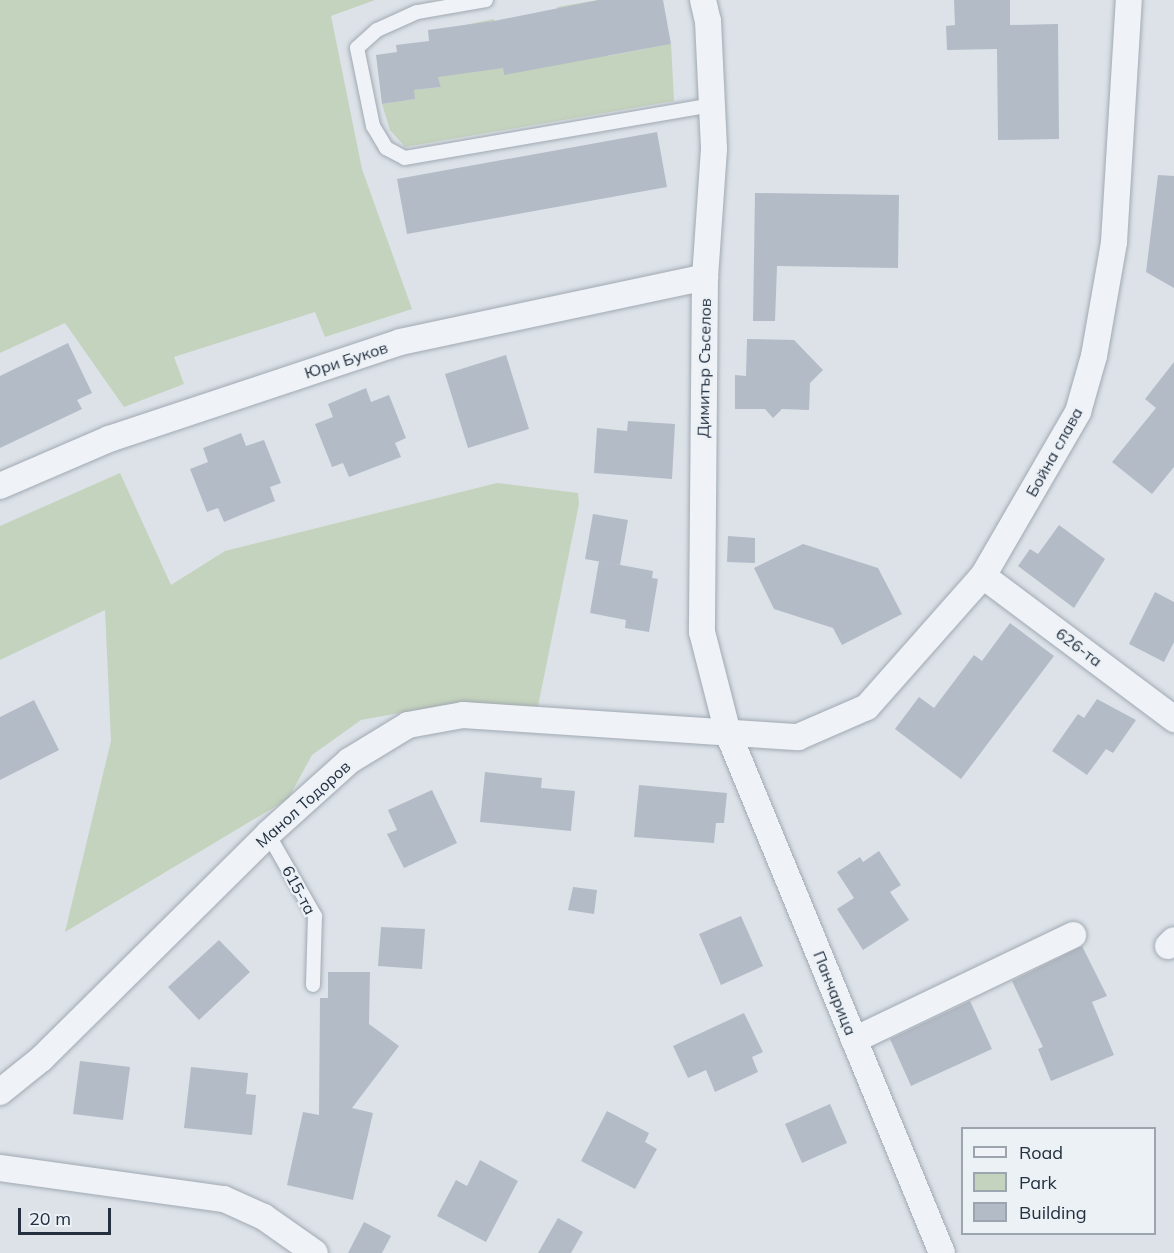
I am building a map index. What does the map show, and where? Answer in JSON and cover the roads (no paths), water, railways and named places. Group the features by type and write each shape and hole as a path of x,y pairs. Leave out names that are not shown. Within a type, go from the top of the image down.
{"street":[{"name":"Димитър Съселов","path":"703,0 713,105 714,149 705,278 702,632 728,733"},
{"name":"Бойна слава","path":"728,733 798,737 867,707 983,576 1078,412 1094,356 1114,242 1129,0"},
{"name":"Юри Буков","path":"0,486 109,439 400,342 705,278"},
{"name":"626-та","path":"983,576 1174,719"},
{"name":"Манол Тодоров","path":"0,1092 41,1059 268,834 349,761 408,725 463,715 728,733"},
{"name":"Панчарица","path":"728,733 942,1253"},
{"path":"854,1040 1073,935"},
{"path":"0,1168 224,1199 264,1217 314,1253"}],"lane":[{"path":"486,0 417,12 377,30 357,48 373,126 386,148 405,158 713,105"},
{"name":"615-та","path":"268,834 315,916 313,985"}]}
